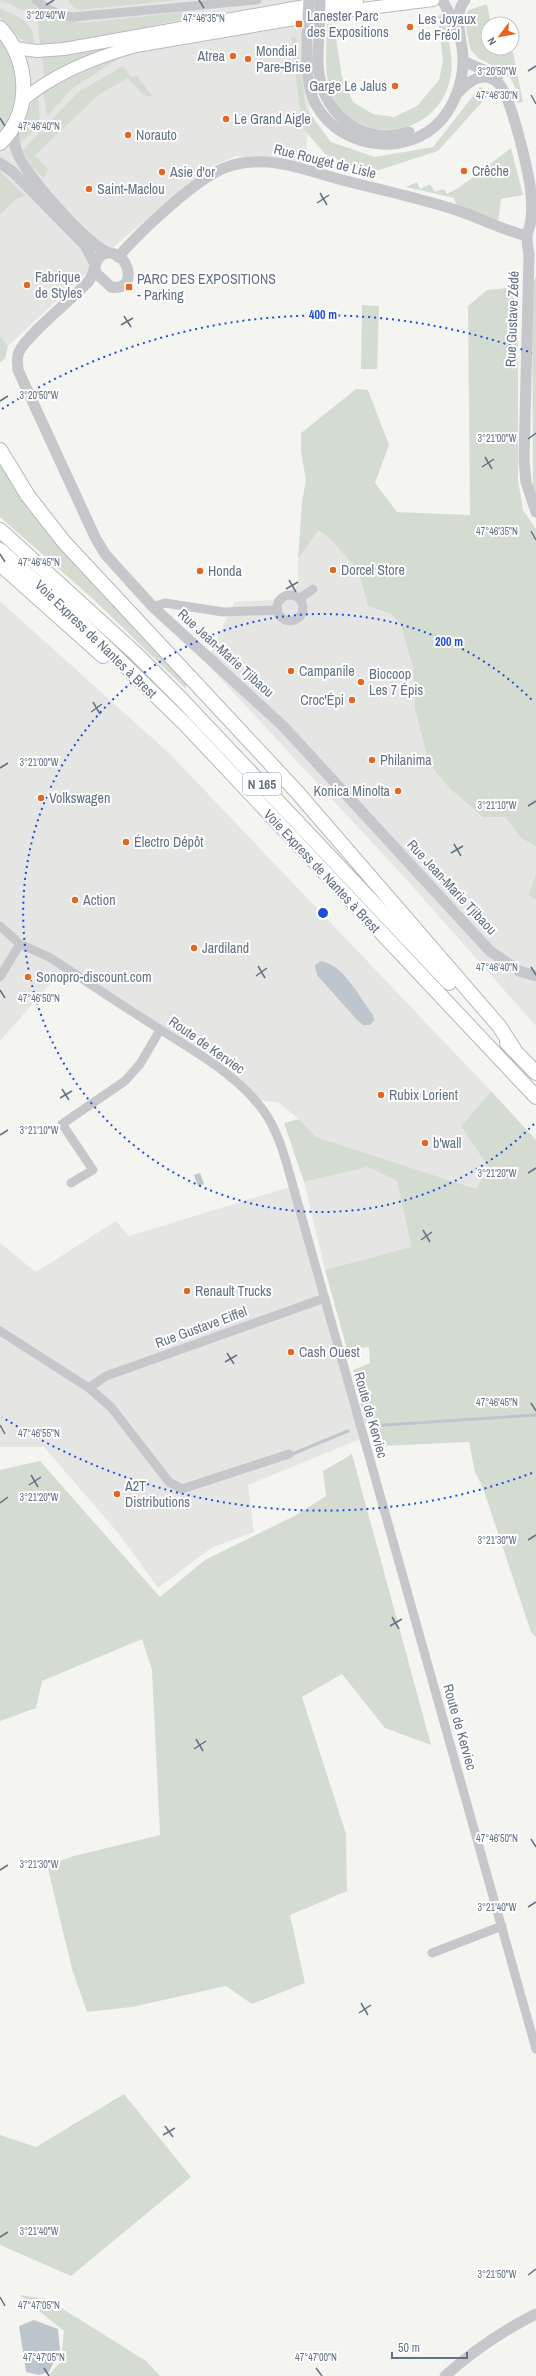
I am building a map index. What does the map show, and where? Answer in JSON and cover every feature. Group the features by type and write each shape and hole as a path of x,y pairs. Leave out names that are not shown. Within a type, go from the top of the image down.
{"main road":[{"path":"15,48 37,51 64,49 144,33 310,4 357,0"},
{"path":"22,101 59,76 118,51 136,46 330,13 433,0"},
{"path":"0,28 15,48 23,77 22,101 14,125 0,143"},
{"path":"0,450 28,496 64,542 297,792 499,1026 514,1049"},
{"name":"Voie Express de Nantes à Brest","path":"0,530 123,642 183,701 428,961 536,1072"},
{"name":"Voie Express de Nantes à Brest","path":"0,550 73,615 185,724 536,1097"},
{"name":"N 165","path":"0,564 162,712 185,724"}],"street":[{"path":"36,0 47,9 73,17 257,0"},
{"path":"309,0 319,74 326,99 340,117 354,128 366,134 379,136 404,134 423,126 436,115 463,72 450,14 442,0"},
{"path":"320,0 313,36 308,75 316,104 339,131 362,142 395,143 417,137 441,120 458,93 463,72 459,21 460,1"},
{"path":"450,14 460,1"},
{"path":"463,72 490,72 505,83 512,98 516,129"},
{"path":"463,72 486,78 499,84 504,90 516,129"},
{"path":"0,163 13,172 85,245 95,266 96,273 106,283 114,287 126,283 130,275 129,270 113,255 85,236 29,172 16,150 13,137 14,125"},
{"name":"Rue Gustave Zédé","path":"516,129 531,193 530,224 527,236 529,255 524,460 526,482 536,512"},
{"name":"Rue Rouget de Lisle","path":"113,255 203,180 227,166 250,161 282,163 405,196 458,211 503,230 527,236"},
{"path":"95,266 103,254 113,255"},
{"name":"Rue Jean-Marie Tjibaou","path":"95,266 90,279 68,302 25,342 17,359 18,370 95,538 105,554 153,607 283,726 490,951 519,971 536,976"},
{"name":"Rue Jean-Marie Tjibaou","path":"68,302 95,285 106,283"},
{"path":"299,599 313,589"},
{"path":"291,596 299,599 303,610 296,620 284,620 278,610 282,598 291,596"},
{"path":"153,607 165,603 222,612 278,610"},
{"name":"Route de Kerviec","path":"0,926 20,944 49,957 221,1069 239,1084 264,1111 282,1149 536,2049"},
{"path":"0,977 20,944"},
{"path":"71,1184 93,1170 62,1124 125,1081 140,1064 160,1030"},
{"name":"Rue Gustave Eiffel","path":"89,1388 106,1376 325,1298"},
{"path":"0,1331 89,1388 111,1407 169,1482 182,1489 289,1454"},
{"path":"432,1953 502,1926"},
{"path":"445,2376 465,2358 503,2330 536,2314"}],"shaded area":[{"path":"0,0 309,0 311,93 305,163 236,156 208,168 125,237 8,346 0,336"},
{"path":"0,0 30,0 42,10 29,13"},
{"path":"68,0 179,0 79,10 73,7"},
{"path":"487,4 489,16 480,16 480,56 514,56 523,102 517,103 519,96 511,79 497,68 478,58 470,49 464,16 469,10"},
{"path":"0,8 20,18 29,25 32,30 34,45 19,38 0,17"},
{"path":"182,12 183,19 79,42 40,46 38,23 46,15 82,23"},
{"path":"443,13 452,64 450,80 441,102 426,117 408,127 388,130 368,127 350,118 336,103 328,82 326,60 327,24 334,25 342,77 353,102 373,114 394,117 417,106 439,80 443,61 438,16"},
{"path":"291,36 296,38 306,108 331,142 375,157 433,147 480,87 491,92 438,151 370,173 325,154 302,127"},
{"path":"0,39 12,62 16,86 12,109 0,132"},
{"path":"99,49 99,51 44,76 42,57"},
{"path":"121,57 73,88 47,116 43,91 88,69"},
{"path":"123,66 132,77 137,76 153,97 143,95 128,78 101,93 35,155 48,169 44,178 33,168 23,150 78,92"},
{"path":"38,96 40,125 18,145 19,133 23,119 26,112"},
{"path":"511,148 523,195 501,199 498,222 456,204 454,198 406,187 417,182 420,189 430,184 435,192 444,189 447,194 460,187"},
{"path":"0,171 25,196 16,199 0,214"},
{"path":"536,276 536,497 533,490 532,287"},
{"path":"506,288 518,295 518,480 523,510 536,529 536,847 521,838 505,817 482,817 450,789 429,764 415,709 413,668 400,623 391,614 368,606 358,570 327,536 318,531 298,559 302,502 306,480 301,452 301,433 356,389 368,390 389,445 375,483 397,512 470,515 468,306 487,290"},
{"path":"362,305 379,306 377,369 361,369"},
{"path":"0,336 8,346 5,359 0,362"},
{"path":"0,463 30,512 101,593 188,683 185,688 92,598 0,517"},
{"path":"318,531 327,536 358,570 368,606 391,614 400,623 413,668 415,709 429,764 450,789 481,817 505,817 521,838 536,847 536,874 528,895 536,900 536,1026 405,878 206,663 234,602 272,600 298,585 298,559"},
{"path":"0,601 170,754 491,1091 461,1126 488,1167 476,1190 316,1137 299,1119 279,1103 254,1099 239,1084 65,967 0,1041"},
{"path":"536,874 536,900 528,895"},
{"path":"321,961 337,969 351,983 373,1015 374,1020 370,1025 363,1025 358,1021 317,975 315,965"},
{"path":"491,1091 536,1140 536,1637 531,1632 483,1488 475,1472 469,1442 382,1446 380,1431 365,1423 353,1370 370,1363 369,1347 347,1349 325,1270 411,1247 397,1181 368,1167 304,1182 284,1123 299,1119 316,1137 476,1189 488,1167 461,1126"},
{"path":"368,1167 397,1181 411,1248 325,1270 304,1182"},
{"path":"200,1173 204,1184 198,1186 194,1175"},
{"path":"293,1186 363,1438 248,1485 254,1532 211,1548 158,1588 119,1534 44,1447 0,1447 0,1243 36,1272 116,1221 129,1236"},
{"path":"352,1454 431,1745 385,1728 342,1674 302,1697 346,1834 347,1891 290,1915 305,1983 252,2004 226,1986 132,2007 87,2012 72,1969 47,1865 74,1856 160,1835 152,1670 142,1639 42,1681 36,1708 0,1721 0,1470 40,1461 160,1597 205,1560 296,1515 326,1496 323,1471"},
{"path":"124,2094 191,2177 71,2276 0,2245 0,2135 36,2147"},
{"path":"19,2295 47,2299 146,2361 160,2376 48,2376 61,2361 64,2331"},
{"path":"34,2320 58,2329 60,2349 49,2372 39,2375 26,2372 19,2326"}],"waterway":[{"path":"369,1426 536,1415"},
{"path":"290,1455 348,1431"}],"place":[{"name":"Lanester Parc des Expositions","path":"299,24"},
{"name":"Les Joyaux de Fréol","path":"410,27"},
{"name":"Atrea","path":"233,56"},
{"name":"Mondial Pare-Brise","path":"248,59"},
{"name":"Garge Le Jalus","path":"395,86"},
{"name":"Le Grand Aigle","path":"226,119"},
{"name":"Norauto","path":"128,135"},
{"name":"Crêche","path":"464,171"},
{"name":"Asie d'or","path":"162,172"},
{"name":"Saint-Maclou","path":"89,189"},
{"name":"Fabrique de Styles","path":"27,285"},
{"name":"PARC DES EXPOSITIONS - Parking","path":"129,287"},
{"name":"Dorcel Store","path":"333,570"},
{"name":"Honda","path":"200,571"},
{"name":"Campanile","path":"291,671"},
{"name":"Biocoop Les 7 Épis","path":"361,682"},
{"name":"Croc'Épi","path":"352,700"},
{"name":"Philanima","path":"372,760"},
{"name":"Konica Minolta","path":"398,791"},
{"name":"Volkswagen","path":"41,798"},
{"name":"Électro Dépôt","path":"126,842"},
{"name":"Action","path":"75,900"},
{"name":"Jardiland","path":"194,948"},
{"name":"Sonopro-discount.com","path":"28,977"},
{"name":"Rubix Lorient","path":"381,1095"},
{"name":"b'wall","path":"425,1143"},
{"name":"Renault Trucks","path":"187,1291"},
{"name":"Cash Ouest","path":"291,1352"},
{"name":"A2T Distributions","path":"117,1494"}]}
